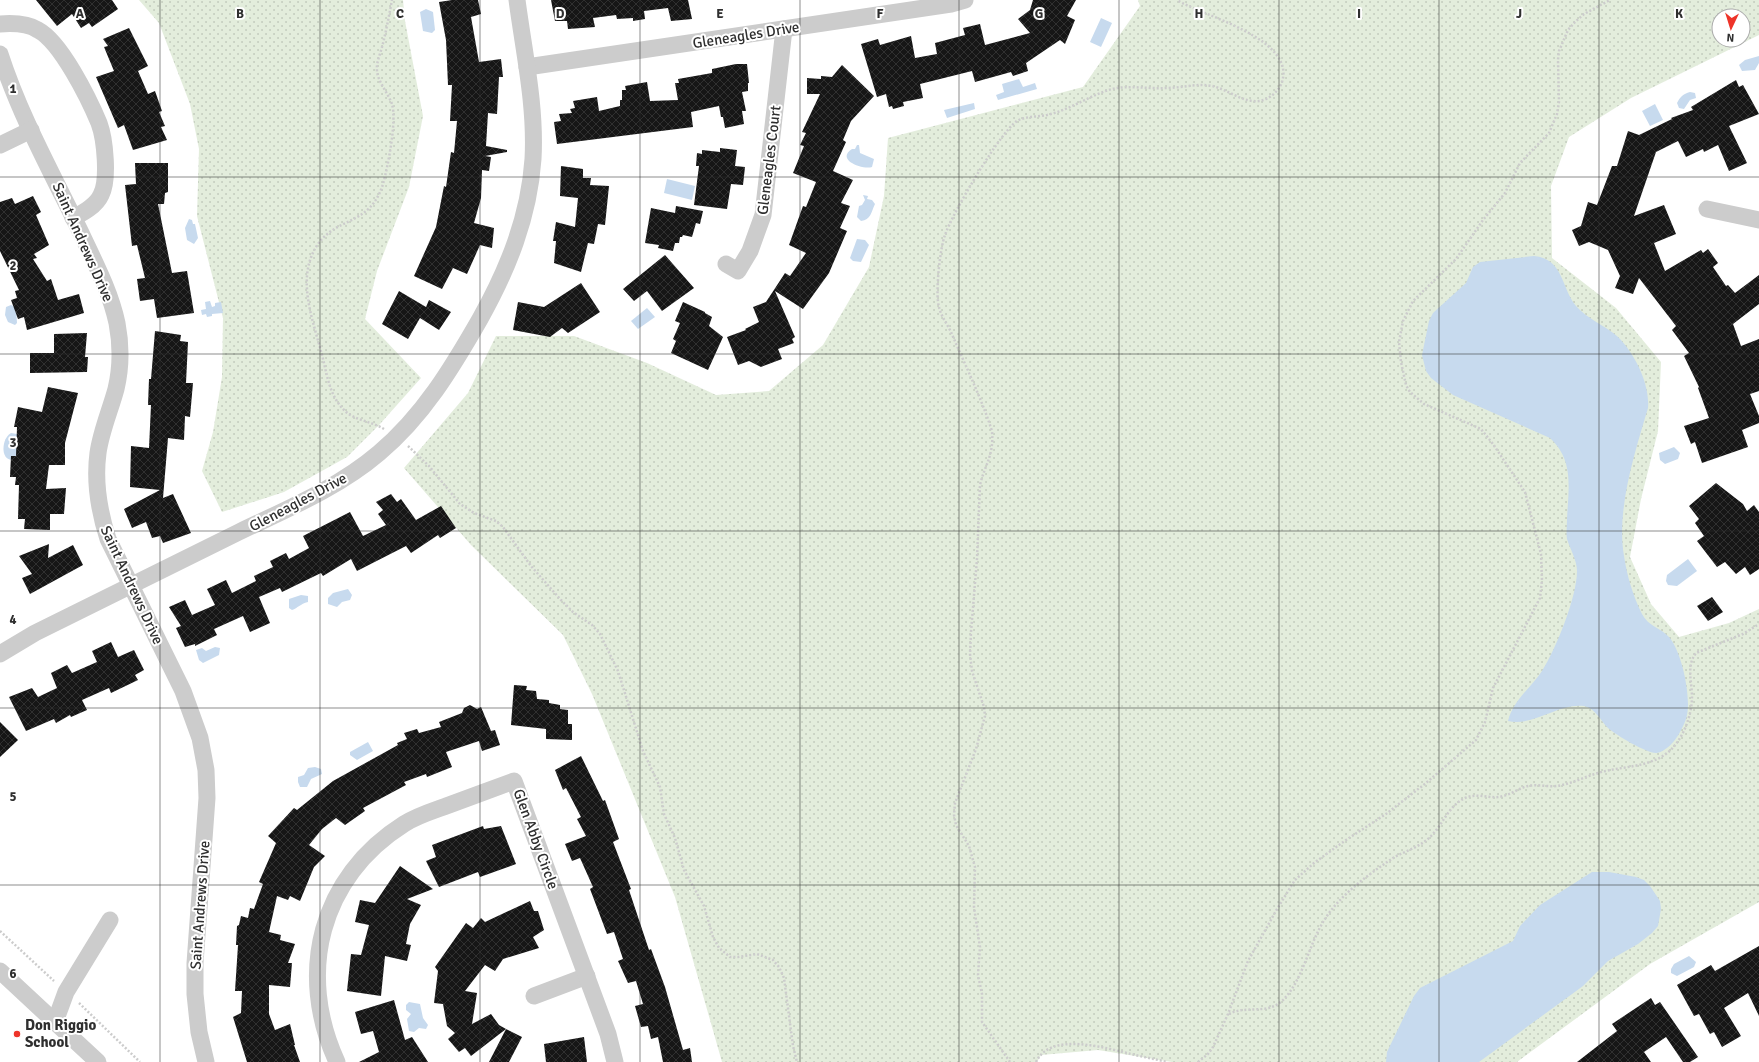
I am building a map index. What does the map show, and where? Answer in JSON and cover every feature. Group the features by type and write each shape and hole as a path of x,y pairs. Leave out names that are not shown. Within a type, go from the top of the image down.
{"street":[{"name":"Gleneagles Drive","path":"0,654 35,633 325,490 372,458 396,438 424,407 456,360 499,284 514,249 528,195 533,161 534,129 517,0"},
{"name":"Gleneagles Drive","path":"526,68 943,6 965,0"},
{"path":"0,24 22,24 39,30 60,50 99,124 104,148 105,176 101,195 86,211 73,218"},
{"name":"Gleneagles Court","path":"726,264 738,272 750,251 763,215 784,29"},
{"name":"Saint Andrews Drive","path":"0,54 31,130 105,284 117,324 119,364 116,388 102,433 98,453 97,491 101,516 108,539 191,710 200,738 206,770 207,798 195,963 195,986 198,1032 206,1062"},
{"path":"0,145 31,130"},
{"path":"1707,209 1759,220"},
{"name":"Glen Abby Circle","path":"337,1062 322,1024 318,1002 316,974 319,948 324,929 332,906 343,884 357,865 372,849 406,823 429,811 514,781 608,1034 615,1062"},
{"path":"55,1022 66,992 110,920"},
{"path":"0,971 98,1062"},
{"path":"534,996 587,976"}],"path":[{"path":"392,0 377,65 379,78 392,106 393,118 387,166 382,186 376,199 368,210 359,217 334,229 318,244 312,255 307,282 310,316 330,389 338,404 352,417 372,422 411,448 429,466 460,504 474,513 496,521 503,527 531,566 561,600 573,612 592,625 600,634 618,671 644,751 660,787 664,814 675,838 684,870 704,906 713,937 719,948 730,957 758,954 773,960 779,967 784,978 793,1046 797,1062"},
{"path":"1010,1062 982,1022 982,994 978,975 980,947 974,907 975,867 969,846 956,825 954,815 955,803 976,749 985,716 984,707 972,671 970,632 977,566 980,485 993,445 992,432 952,335 939,308 942,249 945,234 953,217 997,143 1009,128 1024,118 1048,115 1110,90 1120,88 1167,88 1196,84 1205,85 1244,98 1259,101 1274,93 1281,83 1283,71 1279,59 1272,50 1260,40 1241,29 1177,0"},
{"path":"1198,1062 1208,1054 1228,1014 1248,961 1295,880 1309,867 1346,840 1386,814 1426,784 1476,740 1485,722 1493,688 1540,598 1542,580 1541,554 1525,492 1493,444 1481,429 1424,404 1410,392 1403,374 1399,342 1403,321 1413,301 1456,259 1483,220 1505,193 1520,163 1548,133 1557,114 1559,102 1558,60 1568,30 1574,22 1584,14 1610,0"},
{"path":"1228,1014 1241,1010 1261,1010 1274,1006 1282,1001 1301,971 1317,932 1339,902 1352,889 1394,858 1429,838 1453,806 1463,799 1480,795 1505,796 1530,786 1555,786 1566,784 1610,769 1649,763 1668,752 1680,736 1690,712 1692,699 1690,671 1692,658 1696,653 1742,634 1759,624"},
{"path":"1036,1062 1041,1053 1062,1045 1078,1044 1092,1045 1167,1062"}],"green space":[{"path":"139,0 403,0 405,21 423,116 409,187 377,271 365,319 421,378 380,424 347,457 284,492 222,512 202,471 213,432 222,377 223,318 197,216 199,149 190,104 159,23"},
{"path":"1138,0 1759,0 1759,35 1751,39 1751,8 1711,8 1711,48 1733,48 1631,98 1569,137 1551,186 1552,258 1616,308 1661,362 1658,431 1641,499 1630,557 1651,604 1679,637 1729,623 1759,609 1759,902 1650,964 1517,1062 1172,1062 1098,1050 1041,1055 1037,1062 722,1062 675,897 592,694 563,635 471,545 404,468 468,393 496,336 574,336 647,363 716,395 769,391 823,345 869,267 884,196 888,138 1083,87 1140,6"}],"water":[{"path":"426,9 433,12 435,30 432,33 423,31 420,12"},
{"path":"1101,18 1112,23 1101,47 1090,42"},
{"path":"1759,56 1759,63 1755,70 1742,71 1739,65 1745,60"},
{"path":"1019,79 1023,87 1035,83 1037,89 998,100 996,95 1004,92 1002,84"},
{"path":"1690,92 1695,93 1696,98 1690,100 1684,109 1679,108 1677,103 1679,99"},
{"path":"974,103 975,109 947,118 944,110"},
{"path":"1655,104 1663,120 1650,126 1642,111"},
{"path":"857,145 859,145 860,153 874,159 872,167 868,168 857,166 848,160 848,153 852,149 855,149"},
{"path":"667,179 695,186 692,200 664,193"},
{"path":"863,195 868,196 867,199 872,200 875,204 869,217 861,221 857,217 859,206 862,205 865,200"},
{"path":"189,219 192,220 193,224 195,224 198,238 194,244 187,240 185,228"},
{"path":"857,239 865,240 869,245 861,262 853,261 850,258"},
{"path":"1534,256 1544,258 1557,268 1571,299 1580,311 1613,333 1624,344 1640,370 1647,389 1648,408 1628,481 1625,501 1622,538 1624,556 1631,586 1642,614 1651,624 1669,637 1674,644 1684,674 1688,697 1687,715 1678,735 1667,748 1656,753 1645,750 1617,735 1608,728 1598,715 1588,707 1584,706 1565,708 1527,721 1508,721 1510,714 1518,700 1538,677 1548,661 1565,622 1574,594 1577,571 1576,563 1567,537 1569,487 1567,466 1558,447 1550,438 1453,395 1431,378 1426,371 1422,355 1429,321 1433,313 1466,283 1473,267 1480,262"},
{"path":"210,301 212,307 215,306 215,303 221,302 223,313 212,314 212,316 207,317 206,314 202,315 201,310 206,309 205,302"},
{"path":"11,305 16,307 17,323 15,325 8,322 5,315 6,307"},
{"path":"647,308 655,317 638,329 631,321"},
{"path":"11,433 17,434 18,458 12,460 5,456 4,451 5,441 7,436"},
{"path":"1674,447 1680,453 1678,459 1665,464 1660,460 1659,453"},
{"path":"1688,559 1697,571 1677,586 1668,585 1666,581 1667,575"},
{"path":"348,589 352,595 350,600 342,602 337,607 328,604 328,598 333,593"},
{"path":"301,595 308,596 308,602 292,610 289,608 289,599"},
{"path":"215,647 220,648 219,655 203,663 199,660 196,650 202,648 206,651"},
{"path":"368,742 373,751 357,760 350,755 350,752"},
{"path":"315,767 321,769 322,774 311,779 307,787 300,787 298,777 304,775 308,768"},
{"path":"1592,872 1609,872 1636,877 1644,880 1650,886 1660,901 1661,909 1658,926 1652,933 1638,944 1608,961 1583,986 1479,1062 1386,1062 1387,1052 1414,996 1420,988 1513,941 1520,926 1540,905"},
{"path":"1689,956 1696,962 1694,967 1677,976 1671,973 1671,969 1674,964"},
{"path":"409,1002 420,1004 423,1018 428,1025 426,1029 419,1028 414,1032 409,1031 407,1019 411,1014 406,1010 406,1005"}],"building":[{"path":"36,0 112,0 118,9 92,27 89,23 81,28 72,14 57,26"},
{"path":"452,0 478,0 481,14 471,17 479,62 501,59 503,77 499,77 497,114 488,113 486,146 507,150 507,152 485,156 491,157 489,171 482,170 481,198 474,223 494,228 492,248 480,245 467,274 453,268 442,289 414,276 436,227 444,186 446,187 451,152 454,153 457,121 450,121 452,85 448,85 446,40 439,2"},
{"path":"551,0 688,0 692,19 671,21 668,8 644,11 645,19 633,21 633,18 617,19 616,15 593,18 595,27 568,29 567,21 555,21"},
{"path":"1033,0 1076,0 1067,16 1075,20 1065,44 1060,40 1026,63 1028,71 1013,76 1011,72 975,82 972,71 920,84 923,98 903,102 904,106 893,109 892,106 889,107 886,94 877,97 861,44 878,39 880,45 911,36 915,58 937,54 935,43 965,35 963,28 980,24 985,45 1030,33 1018,19 1030,10"},
{"path":"129,28 148,66 138,71 148,94 155,91 162,111 159,112 165,126 161,127 167,140 133,150 124,125 118,128 96,77 114,71 104,47 108,46 103,39"},
{"path":"736,64 747,64 749,83 748,91 742,92 746,111 742,111 744,124 725,128 719,106 691,112 693,127 557,144 554,122 561,121 559,114 572,113 570,109 575,108 573,101 597,97 599,111 620,106 620,100 622,100 622,90 626,90 625,86 647,82 650,101 678,100 675,83 679,83 678,79 712,73 712,69"},
{"path":"842,65 874,96 851,121 843,140 846,142 833,171 853,180 841,203 850,206 840,228 847,231 829,273 803,309 775,291 795,337 792,339 794,343 778,349 782,359 761,367 749,361 738,365 727,337 746,330 745,329 759,322 753,307 766,302 785,273 790,276 806,253 789,245 803,206 806,207 816,182 793,173 804,146 800,145 806,133 802,132 820,94 807,94 807,78 821,79 821,76 832,77"},
{"path":"1736,80 1739,87 1743,85 1759,114 1729,126 1747,163 1729,171 1718,145 1704,152 1703,149 1686,157 1678,141 1656,152 1634,216 1664,205 1676,234 1654,243 1665,271 1701,250 1703,253 1708,249 1718,263 1713,267 1726,286 1728,285 1735,293 1759,275 1759,304 1733,324 1741,346 1759,339 1759,391 1750,394 1759,416 1759,423 1742,430 1748,447 1702,463 1695,442 1691,444 1684,426 1709,418 1698,388 1699,387 1684,356 1689,353 1672,330 1676,326 1639,278 1633,294 1615,288 1620,276 1608,250 1589,242 1579,246 1572,230 1581,226 1588,202 1597,205 1612,166 1617,166 1628,131 1639,135 1672,119 1671,118 1693,110 1691,107"},
{"path":"720,148 737,150 735,166 745,167 743,185 731,184 727,209 694,205 699,166 696,166 697,153 702,154 702,150 720,152"},
{"path":"135,163 168,163 168,192 165,193 164,204 158,204 172,273 187,271 194,313 157,318 154,299 140,301 137,279 145,278 137,245 132,246 125,185 136,184"},
{"path":"561,166 583,169 583,178 591,178 590,185 609,186 605,225 598,224 594,244 588,243 581,272 554,263 556,241 553,241 556,222 575,227 578,198 560,196"},
{"path":"33,196 41,212 36,215 49,245 34,254 37,258 33,259 47,281 51,279 58,300 79,294 84,313 27,330 24,317 18,319 11,300 17,298 15,291 19,290 0,251 0,202 12,198 15,204"},
{"path":"676,206 703,211 700,224 696,223 692,237 683,235 680,237 679,243 675,243 673,251 658,248 659,245 645,243 651,208 675,213"},
{"path":"665,255 694,288 662,311 647,291 634,301 623,289"},
{"path":"581,283 600,312 568,333 562,328 550,337 513,330 518,302 544,307"},
{"path":"399,291 426,307 429,300 451,312 439,330 420,318 408,339 382,324"},
{"path":"683,302 705,312 712,317 709,326 723,337 708,370 671,353 676,341 673,339 680,323 675,321"},
{"path":"155,331 181,335 180,341 188,342 186,383 193,383 190,417 185,416 184,440 168,438 163,498 173,494 191,533 163,543 160,536 152,538 146,522 132,528 124,509 160,490 130,487 131,446 149,448 151,405 148,405 149,379 151,379"},
{"path":"87,333 85,357 88,357 87,372 30,373 30,353 54,353 54,334"},
{"path":"48,387 78,393 65,443 65,465 49,465 46,489 66,488 64,514 50,514 50,530 24,529 25,519 18,519 19,485 15,485 16,477 10,477 11,456 16,456 17,427 14,427 18,407 42,412"},
{"path":"1716,483 1743,504 1747,511 1754,505 1759,512 1759,569 1750,575 1745,567 1736,574 1725,562 1717,567 1697,541 1704,536 1695,523 1699,519 1689,506"},
{"path":"391,494 397,502 401,499 416,520 441,506 456,528 440,538 438,535 411,553 406,546 357,571 351,559 323,576 321,573 282,592 280,588 259,597 270,623 250,632 243,616 214,629 217,635 195,646 195,644 185,647 176,628 181,626 169,607 185,600 192,615 215,605 207,589 226,580 232,593 256,581 254,576 273,567 270,561 286,553 289,559 309,548 303,536 350,512 363,536 386,525 378,514 383,510 376,502"},
{"path":"49,544 48,558 73,545 83,565 30,594 22,578 32,574 19,556"},
{"path":"1712,597 1723,612 1708,621 1697,606"},
{"path":"111,642 118,657 134,650 144,670 135,675 138,680 111,693 109,688 82,700 87,710 71,717 70,715 56,723 54,719 26,731 9,697 32,688 38,697 57,688 51,673 67,665 72,673 97,662 92,651"},
{"path":"514,685 527,686 526,690 536,691 537,699 549,700 549,703 560,705 560,709 568,710 568,724 572,724 572,740 546,739 546,729 511,725"},
{"path":"470,705 477,709 481,707 491,731 495,730 500,745 482,751 479,741 446,752 452,767 427,777 426,774 404,782 406,785 363,808 365,811 345,825 336,818 322,829 309,845 325,856 314,867 300,901 290,896 288,900 277,896 269,932 281,935 280,940 295,944 288,963 292,963 290,987 269,985 269,1014 275,1030 290,1024 294,1045 300,1062 247,1062 233,1017 241,1013 242,991 235,991 238,945 236,945 237,926 239,925 241,916 248,918 250,908 254,909 263,884 259,882 276,843 268,836 294,808 297,810 333,781 398,745 397,743 407,739 404,733 417,729 419,733 441,727 439,722 462,713 464,708"},
{"path":"0,722 18,740 0,757"},
{"path":"581,756 603,801 605,800 619,839 613,842 631,889 629,890 649,950 651,949 665,987 683,1050 690,1048 692,1062 663,1062 658,1037 651,1039 648,1026 641,1027 635,1006 643,1004 636,981 628,983 618,961 623,959 614,932 607,934 590,889 593,887 580,858 572,861 565,844 586,836 577,819 581,817 566,788 563,790 555,770"},
{"path":"483,826 484,829 501,826 516,864 480,877 478,872 439,887 426,861 436,857 432,845"},
{"path":"400,866 433,889 407,899 421,905 410,924 406,944 411,945 407,961 385,956 381,996 347,991 351,954 361,955 369,925 355,922 360,900 375,903"},
{"path":"530,901 534,911 538,911 544,930 533,937 539,948 503,959 495,971 485,965 465,991 477,993 472,1024 491,1014 499,1025 506,1029 471,1056 465,1048 459,1052 448,1039 455,1033 447,1026 443,1004 434,1003 438,971 435,967 466,923 473,928 481,918 485,922"},
{"path":"1759,946 1759,1016 1748,993 1724,1008 1741,1036 1722,1047 1714,1032 1710,1034 1699,1014 1694,1016 1677,985 1711,965 1715,971"},
{"path":"1651,998 1655,1005 1660,1002 1698,1057 1690,1062 1683,1062 1666,1037 1644,1052 1651,1062 1577,1062 1617,1031 1612,1024"},
{"path":"394,1000 405,1040 412,1037 428,1062 359,1062 379,1052 373,1031 361,1034 355,1012"},
{"path":"506,1029 522,1037 509,1062 489,1062"},
{"path":"584,1037 587,1062 546,1062 544,1044"}],"place":[{"name":"Don Riggio School","path":"17,1034"}]}
